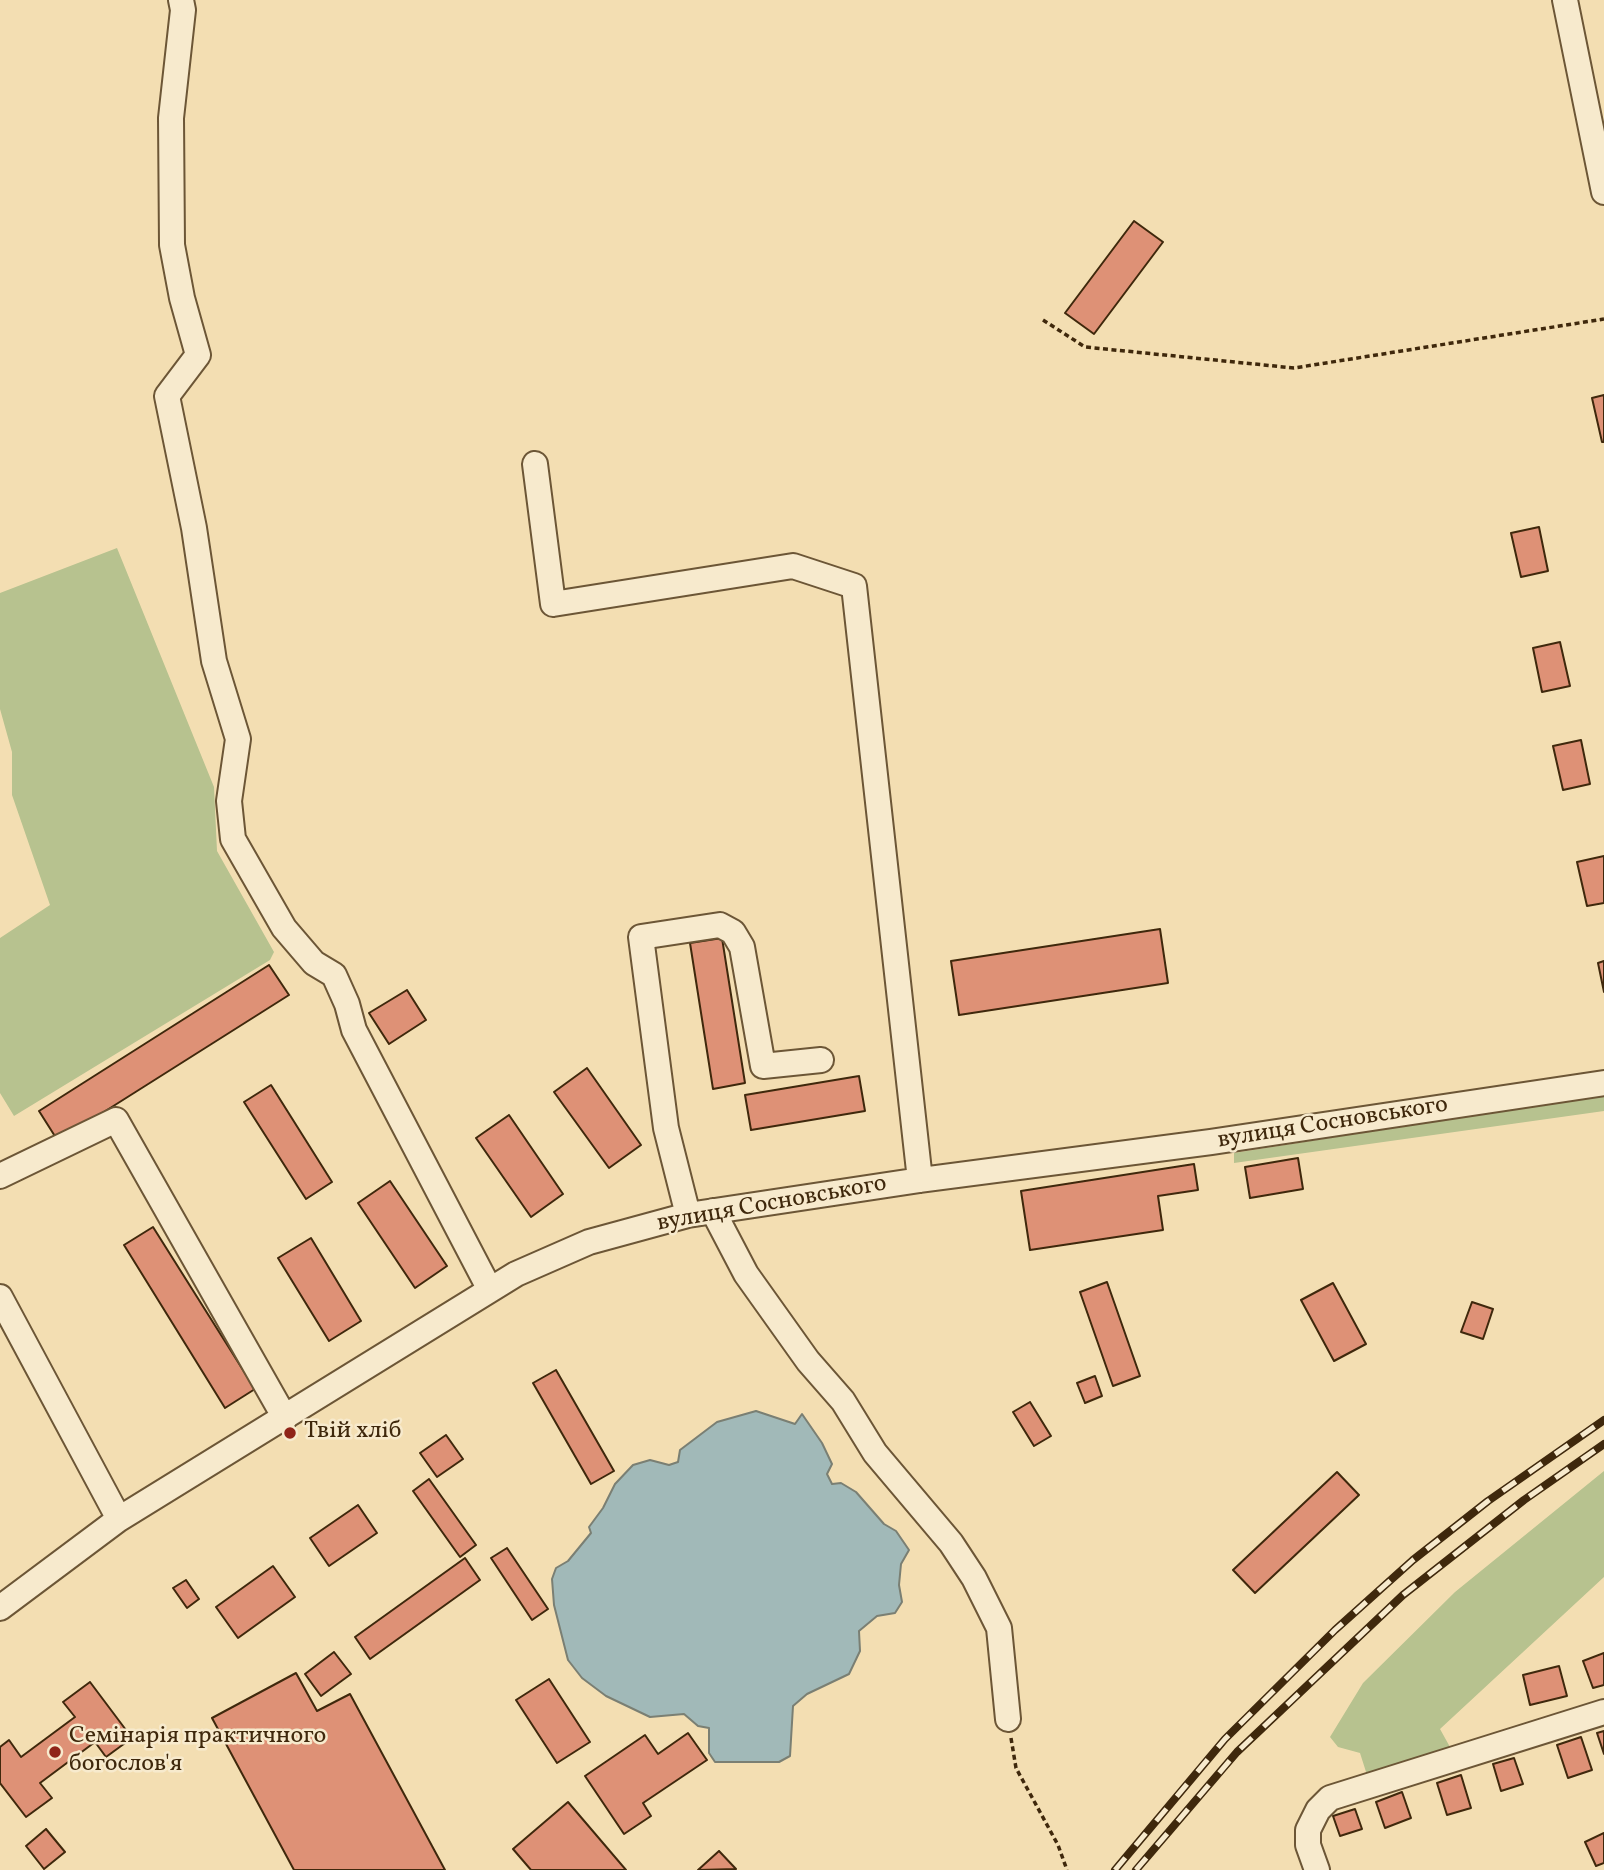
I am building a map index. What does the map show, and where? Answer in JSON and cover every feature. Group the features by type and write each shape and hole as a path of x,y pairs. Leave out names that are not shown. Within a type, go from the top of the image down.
{"street":[{"path":"181,0 172,118 172,245 182,298 198,355 167,396 194,528 214,661 237,739 229,801 233,839 284,929 314,963 334,975 348,1004 354,1030 490,1290"},
{"path":"1566,0 1604,192"},
{"path":"535,464 553,604 793,566 854,586 920,1180"},
{"path":"688,1214 666,1128 641,937 720,925 733,932 742,947 763,1066 821,1060"},
{"name":"вулиця Сосновського","path":"0,1608 119,1519 516,1274 589,1242 688,1214 1211,1142 1604,1083"},
{"path":"0,1176 116,1120 285,1418"},
{"path":"713,1211 746,1274 808,1361 844,1401 876,1453 951,1543 974,1578 999,1628 1008,1719"},
{"path":"0,1297 119,1519"},
{"path":"1317,1870 1308,1845 1308,1830 1318,1810 1330,1798 1604,1712"}],"path":[{"path":"1043,320 1084,348 1294,368 1604,318"},
{"path":"1008,1719 1016,1768 1058,1845 1067,1870"}],"green space":[{"path":"117,548 214,787 217,851 274,952 270,960 14,1116 0,1093 0,938 50,905 12,795 12,752 0,709 0,593"},
{"path":"1604,1095 1604,1111 1234,1163 1234,1153"},
{"path":"1604,1471 1604,1577 1440,1729 1450,1747 1367,1775 1360,1753 1338,1747 1330,1737 1363,1683 1455,1592"}],"water":[{"path":"756,1411 795,1424 802,1414 822,1443 832,1464 827,1474 832,1484 841,1483 856,1492 884,1524 896,1531 909,1550 901,1564 899,1585 902,1602 895,1613 877,1616 859,1631 860,1651 849,1674 807,1694 793,1706 790,1756 779,1762 715,1762 709,1753 709,1728 698,1726 684,1714 650,1717 606,1696 582,1678 568,1660 554,1605 552,1579 556,1568 568,1561 591,1533 589,1527 603,1508 615,1484 633,1465 650,1460 669,1465 678,1462 680,1450 717,1422"}],"building":[{"path":"1134,221 1163,242 1094,334 1065,313"},
{"path":"1604,395 1604,442 1602,442 1592,398"},
{"path":"1539,527 1548,571 1521,577 1511,533"},
{"path":"1560,642 1570,686 1542,692 1533,648"},
{"path":"1581,740 1590,784 1563,790 1553,746"},
{"path":"1604,856 1604,903 1587,906 1577,862"},
{"path":"1160,929 1168,983 959,1015 951,961"},
{"path":"722,938 745,1083 713,1089 690,943"},
{"path":"1604,961 1604,992 1598,963"},
{"path":"269,965 289,995 58,1141 39,1111"},
{"path":"407,990 426,1020 389,1044 369,1013"},
{"path":"587,1068 641,1145 609,1168 554,1092"},
{"path":"859,1076 865,1111 751,1130 745,1095"},
{"path":"271,1085 332,1182 306,1199 244,1102"},
{"path":"509,1115 563,1194 531,1217 476,1138"},
{"path":"1298,1158 1303,1189 1250,1198 1245,1167"},
{"path":"1194,1164 1198,1190 1158,1196 1163,1230 1030,1250 1021,1191"},
{"path":"390,1181 447,1266 415,1288 358,1203"},
{"path":"153,1227 255,1389 225,1408 124,1245"},
{"path":"311,1238 361,1321 329,1341 278,1258"},
{"path":"1107,1282 1140,1376 1113,1386 1080,1292"},
{"path":"1333,1283 1366,1344 1334,1361 1301,1300"},
{"path":"1472,1302 1493,1309 1483,1339 1461,1332"},
{"path":"556,1370 614,1471 591,1484 533,1383"},
{"path":"1095,1376 1102,1396 1085,1403 1077,1383"},
{"path":"1030,1402 1051,1436 1034,1446 1013,1412"},
{"path":"446,1435 463,1459 437,1477 420,1453"},
{"path":"1337,1472 1359,1495 1255,1593 1233,1570"},
{"path":"429,1479 476,1545 460,1557 413,1491"},
{"path":"358,1505 377,1533 329,1566 310,1538"},
{"path":"507,1548 548,1609 532,1620 491,1558"},
{"path":"465,1558 480,1580 370,1659 355,1637"},
{"path":"273,1566 295,1597 238,1638 216,1607"},
{"path":"186,1580 199,1599 187,1608 173,1588"},
{"path":"334,1652 351,1674 321,1696 305,1674"},
{"path":"1604,1653 1604,1685 1593,1688 1583,1661"},
{"path":"1559,1666 1567,1696 1530,1705 1523,1675"},
{"path":"296,1673 317,1711 350,1694 445,1870 294,1870 212,1718"},
{"path":"549,1679 590,1742 557,1763 516,1700"},
{"name":"Семінарія практичного богослов'я","path":"90,1682 132,1738 106,1757 95,1742 40,1783 52,1798 26,1817 0,1783 0,1747 9,1740 21,1757 75,1717 63,1702"},
{"path":"1604,1731 1604,1754 1597,1733"},
{"path":"688,1733 707,1760 643,1803 651,1816 624,1834 585,1776 645,1735 658,1754"},
{"path":"1581,1737 1592,1770 1568,1778 1557,1745"},
{"path":"1514,1758 1523,1784 1501,1791 1493,1764"},
{"path":"1461,1775 1471,1808 1447,1815 1437,1783"},
{"path":"1402,1792 1411,1818 1385,1828 1376,1802"},
{"path":"568,1802 626,1870 531,1870 513,1849"},
{"path":"1355,1809 1362,1829 1340,1836 1333,1816"},
{"path":"46,1829 65,1852 44,1869 26,1846"},
{"path":"1604,1833 1604,1863 1596,1866 1585,1842"},
{"path":"719,1851 736,1869 698,1870"}],"railway":[{"path":"1115,1870 1225,1739 1335,1630 1413,1560 1488,1501 1604,1420"},
{"path":"1136,1870 1237,1752 1403,1595 1524,1500 1604,1444"}],"place":[{"name":"Твій хліб","path":"290,1433"},
{"name":"Семінарія практичного богослов'я","path":"55,1752"}]}
